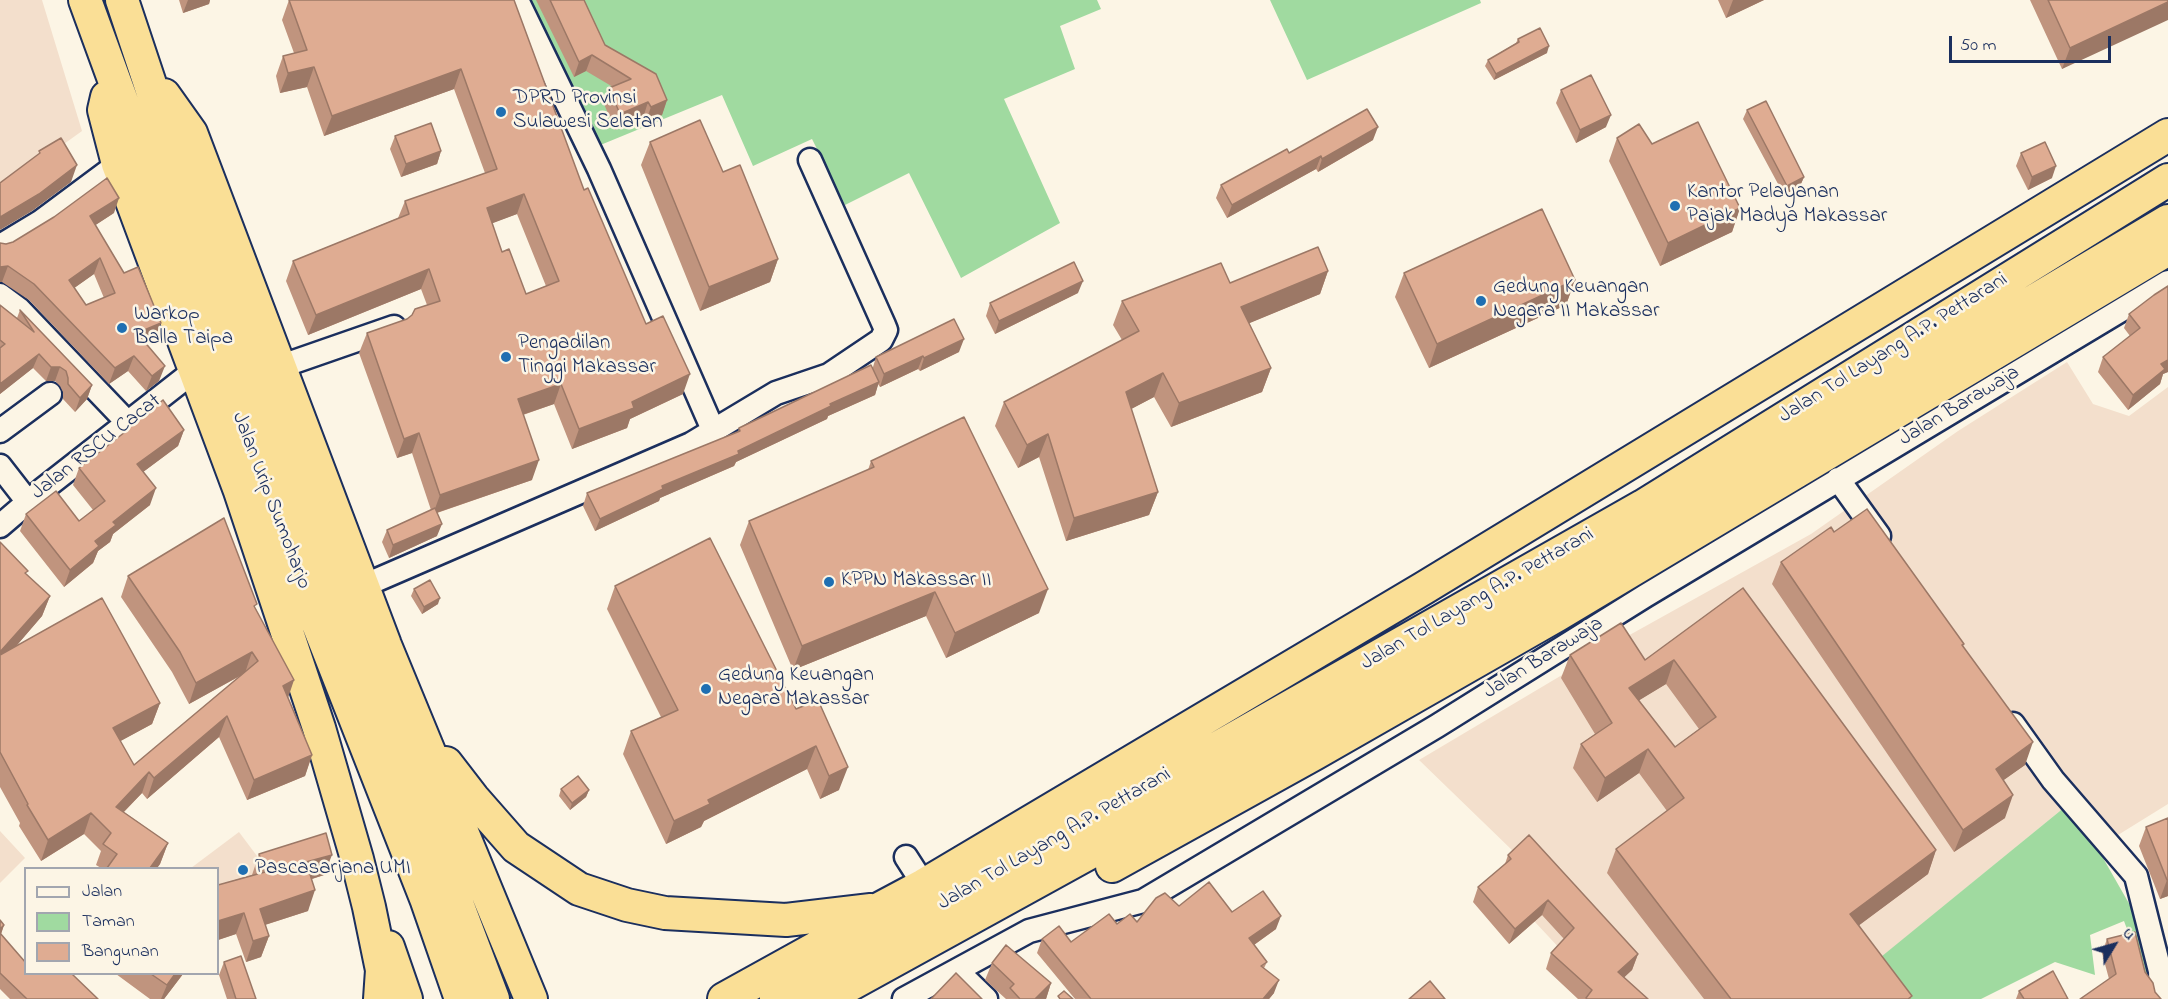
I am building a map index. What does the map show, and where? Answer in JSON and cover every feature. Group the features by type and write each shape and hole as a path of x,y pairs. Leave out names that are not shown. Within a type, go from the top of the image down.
{"highway":[{"name":"Jalan Urip Sumoharjo","path":"85,0 113,79 176,207 276,436 388,720 493,999"},
{"name":"Jalan Urip Sumoharjo","path":"122,0 143,64 176,207 248,446 427,901 461,999"},
{"path":"143,64 191,133 363,586 526,991"},
{"path":"113,79 104,110 118,164 240,491 319,728 357,859 406,999"},
{"path":"724,999 845,932 879,909 924,885 1424,588 2164,136"},
{"name":"Jalan Tol Layang A.P. Pettarani","path":"776,999 1643,506 2168,180"},
{"name":"Jalan Tol Layang A.P. Pettarani","path":"824,999 1131,830 1572,576 2168,220"},
{"path":"869,999 1314,754 1557,615 2168,249"},
{"path":"420,729 473,798 516,847 579,889 627,905 665,913 786,920 879,909"},
{"path":"357,859 381,970 380,999"}],"street":[{"path":"517,0 600,169 714,432"},
{"path":"363,586 680,449 714,432 776,393 834,372 885,335 884,325 810,160"},
{"path":"0,246 40,222 118,164"},
{"name":"Jalan Barawaja","path":"904,999 1029,931 1143,902 1437,726 1593,627 2168,282"},
{"path":"0,295 19,309 128,423"},
{"path":"279,367 395,326"},
{"name":"Jalan RSCU Cacat","path":"0,526 194,371"},
{"path":"0,431 50,394"},
{"path":"0,466 28,502"},
{"path":"1838,479 1893,557"},
{"path":"1998,702 2053,780 2136,876 2160,971 2161,999"},
{"path":"906,856 924,885"},
{"path":"957,971 986,999"}],"shaded area":[{"path":"0,0 42,0 82,131 0,190"},
{"path":"2067,362 2093,404 2129,416 2168,387 2168,804 2097,848 2060,811 1877,961 1910,999 1633,999 1604,996 1493,877 1514,852 1419,760 1626,637 1811,534 1958,431"},
{"path":"0,831 25,858 0,883"},
{"name":"Pascasarjana UMI","path":"239,832 269,872 219,909 219,867 192,867"}],"green space":[{"path":"527,0 1097,0 1101,9 1060,26 1075,69 1004,99 1060,223 961,278 909,173 845,205 812,139 753,166 722,95 598,146"},
{"path":"1270,0 1480,0 1481,3 1307,80"},
{"path":"2071,802 2155,949 2153,999 2124,921 2090,935 2095,975 2055,962 1981,999 1910,999 1876,961"}],"building":[{"path":"289,0 514,0 584,190 588,188 646,324 663,316 690,374 632,402 634,408 579,429 561,384 518,399 539,460 440,495 419,433 404,439 367,333 407,319 415,309 440,301 429,269 316,315 293,261 409,214 405,201 497,169 461,69 332,116 314,67 288,73 283,56 307,50","holes":["524,194 559,281 526,294 509,249 502,252 487,208"]},
{"path":"550,0 584,0 605,45 656,74 667,100 651,107 648,102 620,114 609,88 631,79 592,55 579,62"},
{"path":"2048,0 2168,0 2168,2 2070,48"},
{"path":"1540,28 1549,46 1496,74 1488,60 1519,42 1518,39"},
{"path":"1591,75 1611,115 1580,130 1561,90"},
{"path":"1766,101 1804,177 1787,186 1747,110"},
{"path":"1367,109 1378,127 1322,159 1321,156 1232,205 1221,185 1287,149 1289,153"},
{"path":"700,120 723,172 740,165 778,259 709,287 650,142"},
{"path":"1698,122 1740,208 1668,243 1617,138 1639,124 1652,144"},
{"path":"431,123 441,151 406,164 395,136"},
{"path":"61,138 77,165 39,194 0,217 0,183 40,153 39,151"},
{"path":"2045,142 2056,166 2032,177 2021,153"},
{"path":"107,178 119,198 90,216 124,273 138,267 161,323 137,333 165,366 152,376 134,356 115,368 34,284 8,266 0,267 0,243 13,242 54,217","holes":["100,258 115,293 86,305 69,280"]},
{"name":"Gedung Keuangan Negara II Makassar","path":"1542,209 1575,280 1437,344 1404,273"},
{"path":"1318,247 1328,271 1241,307 1271,368 1179,403 1163,373 1126,392 1158,492 1074,518 1048,434 1027,445 1004,402 1139,331 1122,301 1221,263 1230,283"},
{"path":"1074,262 1083,281 999,321 990,303"},
{"path":"2168,286 2168,360 2161,364 2165,369 2133,395 2103,357 2140,328 2129,314"},
{"path":"0,305 34,332 20,310 92,385 80,398 68,384 66,371 60,367 51,367 39,354 0,384 0,348 5,344 0,340"},
{"path":"954,319 964,339 884,374 876,357"},
{"path":"871,365 879,382 738,451 739,454 662,486 663,489 600,519 587,493 740,431 739,428"},
{"path":"163,400 184,430 137,464 156,488 113,522 116,525 95,541 99,546 70,570 26,514 56,491 79,521 105,501 79,468"},
{"path":"964,417 1048,589 955,633 935,592 802,646 749,521 874,467 871,461"},
{"path":"435,508 442,524 393,545 387,530"},
{"path":"1867,509 2033,742 1996,769 2013,795 1963,830 1781,562 1831,527 1834,532"},
{"path":"224,518 257,604 254,606 294,680 283,686 312,755 254,780 227,716 154,778 149,772 116,807 168,843 151,867 108,867 117,854 103,844 111,833 91,813 48,840 0,752 0,655 102,598 160,703 113,728 134,765 258,661 252,652 196,683 180,652 128,576"},
{"name":"Gedung Keuangan Negara Makassar","path":"710,538 796,709 818,700 848,767 829,776 816,746 708,800 710,804 674,821 631,731 678,710 615,586"},
{"path":"0,542 28,571 25,573 50,596 0,652"},
{"path":"430,580 440,598 424,607 414,589"},
{"path":"1743,588 1936,850 1850,914 1912,996 1908,999 1731,999 1616,849 1684,798 1648,749 1605,778 1581,744 1612,723 1570,655 1621,623 1645,660","holes":["1674,660 1716,717 1675,747 1629,688"]},
{"path":"578,776 589,790 572,803 561,789"},
{"path":"2168,818 2168,880 2167,880 2146,827"},
{"path":"326,833 332,855 306,862 315,890 260,909 269,936 253,941 244,913 219,921 219,885 265,872 259,854"},
{"path":"1529,835 1638,954 1618,972 1648,999 1587,999 1592,990 1551,953 1574,928 1548,900 1515,929 1478,887 1511,859 1508,855"},
{"path":"1209,882 1232,912 1263,891 1281,916 1249,938 1267,962 1261,966 1279,980 1263,999 1091,999 1042,939 1059,926 1071,942 1109,914 1117,924 1130,914 1137,922 1156,898 1165,893 1179,906"},
{"path":"2135,932 2145,972 2161,999 2080,999 2116,974 2107,939"},
{"path":"0,933 24,961 24,975 73,975 98,999 27,999 0,973"},
{"path":"1006,945 1051,983 1035,999 1020,999 1010,988 1014,984 992,963"},
{"path":"241,956 256,999 236,999 224,962"},
{"path":"2053,971 2068,999 2024,999 2019,991"},
{"path":"956,973 982,999 931,999"},
{"path":"152,975 174,975 167,985"},
{"path":"1430,981 1445,999 1409,999"},
{"path":"1064,991 1073,999 1060,999 1058,996"}],"place":[{"name":"DPRD Provinsi Sulawesi Selatan","path":"501,112"},
{"name":"Kantor Pelayanan Pajak Madya Makassar","path":"1675,206"},
{"name":"Gedung Keuangan Negara II Makassar","path":"1481,301"},
{"name":"Warkop Balla Taipa","path":"122,328"},
{"name":"Pengadilan Tinggi Makassar","path":"506,357"},
{"name":"KPPN Makassar II","path":"829,582"},
{"name":"Gedung Keuangan Negara Makassar","path":"706,689"},
{"name":"Pascasarjana UMI","path":"243,870"}]}
